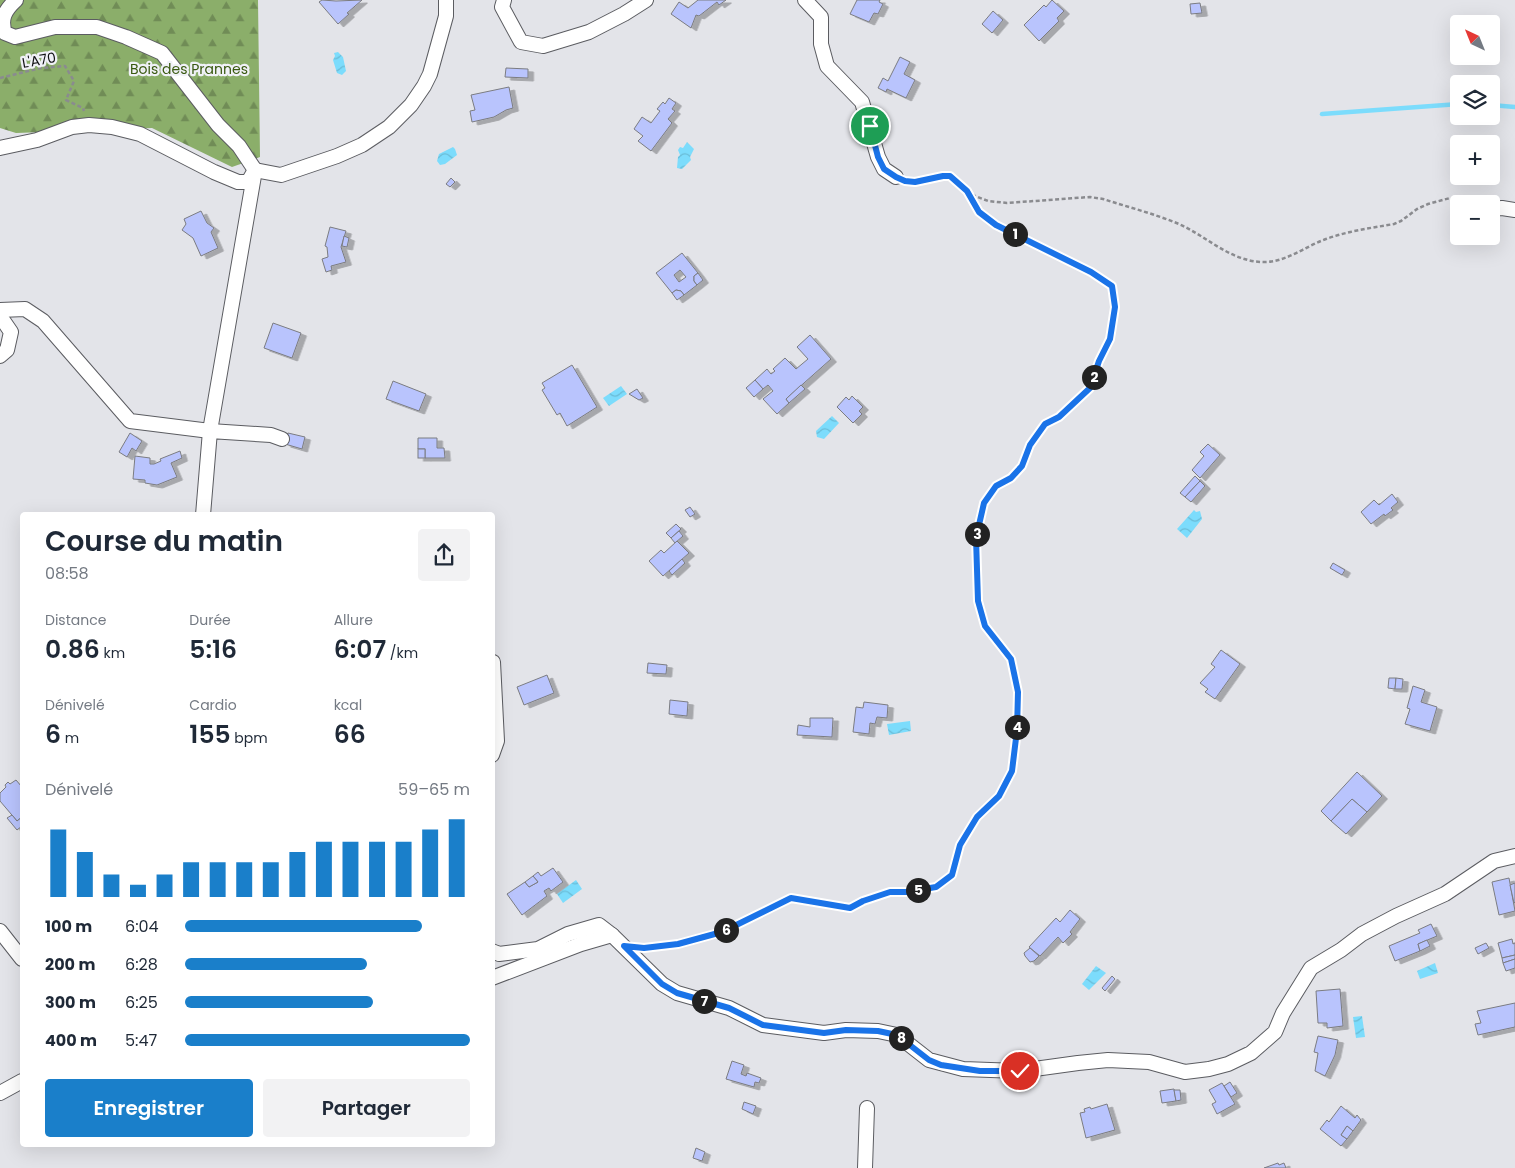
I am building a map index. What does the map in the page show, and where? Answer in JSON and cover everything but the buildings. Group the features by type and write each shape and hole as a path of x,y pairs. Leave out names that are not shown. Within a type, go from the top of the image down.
{"street":[{"path":"16,0 3,15 1,24 5,33 15,37 56,27 97,28 126,37 162,53 218,125 239,146 255,170 281,176 337,156 362,144 389,127 411,105 430,74 446,16 446,0"},
{"path":"504,0 502,7 521,42 543,46 589,32 646,0"},
{"path":"805,0 821,18 822,44 827,66 862,102 878,157 884,169 896,177"},
{"path":"0,148 37,140 72,127 89,125 112,127 140,134 214,172 238,182 248,182 255,170"},
{"path":"203,512 210,431 255,170"},
{"path":"1500,208 1515,210"},
{"path":"0,310 25,309 42,321 130,421 210,431 271,435 282,439"},
{"path":"0,316 11,332 7,350 0,356"},
{"path":"495,702 497,741 495,747"},
{"path":"495,952 499,954 538,949 568,934 599,925 624,946 662,984 677,993 729,1008 763,1025 824,1033 846,1030 878,1031 897,1035 929,1060 941,1065 980,1071 1020,1071 1108,1060 1149,1062 1185,1072 1228,1064 1251,1053 1275,1032 1283,1013 1311,968 1396,916 1446,894 1494,861 1515,856"},
{"path":"0,931 20,956"},
{"path":"495,977 580,944 612,935"},
{"path":"0,1093 20,1082"},
{"path":"865,1168 867,1108"}],"path":[{"name":"L'A70","path":"0,78 40,68 65,66 74,81 66,100 83,108 89,125"},
{"path":"896,177 905,181 915,182 950,176 975,196 988,201 1007,203 1090,197 1103,198 1178,224 1196,232 1213,245 1237,257 1268,262 1287,257 1341,234 1401,221 1417,209 1450,198"},
{"path":"624,946 644,948 678,944 722,932 791,898 850,908 863,901 890,892 906,892 936,887 952,875 960,845 977,817 999,796 1012,771 1017,730 1018,692 1011,659 985,626 978,601 976,538 984,503 996,486 1011,478 1022,466 1030,445 1045,424 1059,417 1090,388 1099,361 1110,339 1115,307 1112,286 1091,272 996,225 979,212 967,191"}],"green space":[{"name":"Bois des Prannes","path":"0,0 258,0 260,157 232,167 152,128 16,133 0,128"}],"water":[{"path":"338,52 343,57 346,71 342,75 337,73 333,60 334,53"},
{"path":"687,142 694,149 690,157 691,160 682,169 677,168 680,155 678,150 680,147 683,148"},
{"path":"453,147 457,155 445,164 440,165 437,161 439,154"},
{"path":"621,386 627,394 609,406 603,398"},
{"path":"832,416 839,423 824,439 817,437 816,431"},
{"path":"1194,510 1196,512 1200,511 1202,519 1187,538 1177,529"},
{"path":"910,721 911,731 889,735 887,724"},
{"path":"576,880 582,889 563,903 557,894"},
{"path":"1435,963 1438,973 1420,979 1417,971"},
{"path":"1096,966 1106,973 1089,990 1082,984"},
{"path":"1362,1016 1365,1037 1356,1038 1353,1017"}],"waterway":[{"path":"1322,114 1450,105"},
{"path":"1500,106 1515,107"}],"route":[{"path":"870,126 878,157 884,169 896,177 905,181 915,182 950,176 967,191 979,212 996,225 1091,272 1112,286 1115,307 1110,339 1099,361 1090,388 1059,417 1045,424 1030,445 1022,466 1011,478 996,486 984,503 976,538 978,601 985,626 1011,659 1018,692 1017,730 1012,771 999,796 977,817 960,845 952,875 936,887 906,892 890,892 863,901 850,908 791,898 722,932 678,944 644,948 624,946 662,984 677,993 729,1008 763,1025 824,1033 846,1030 878,1031 897,1035 929,1060 941,1065 980,1071 1020,1071"}]}
